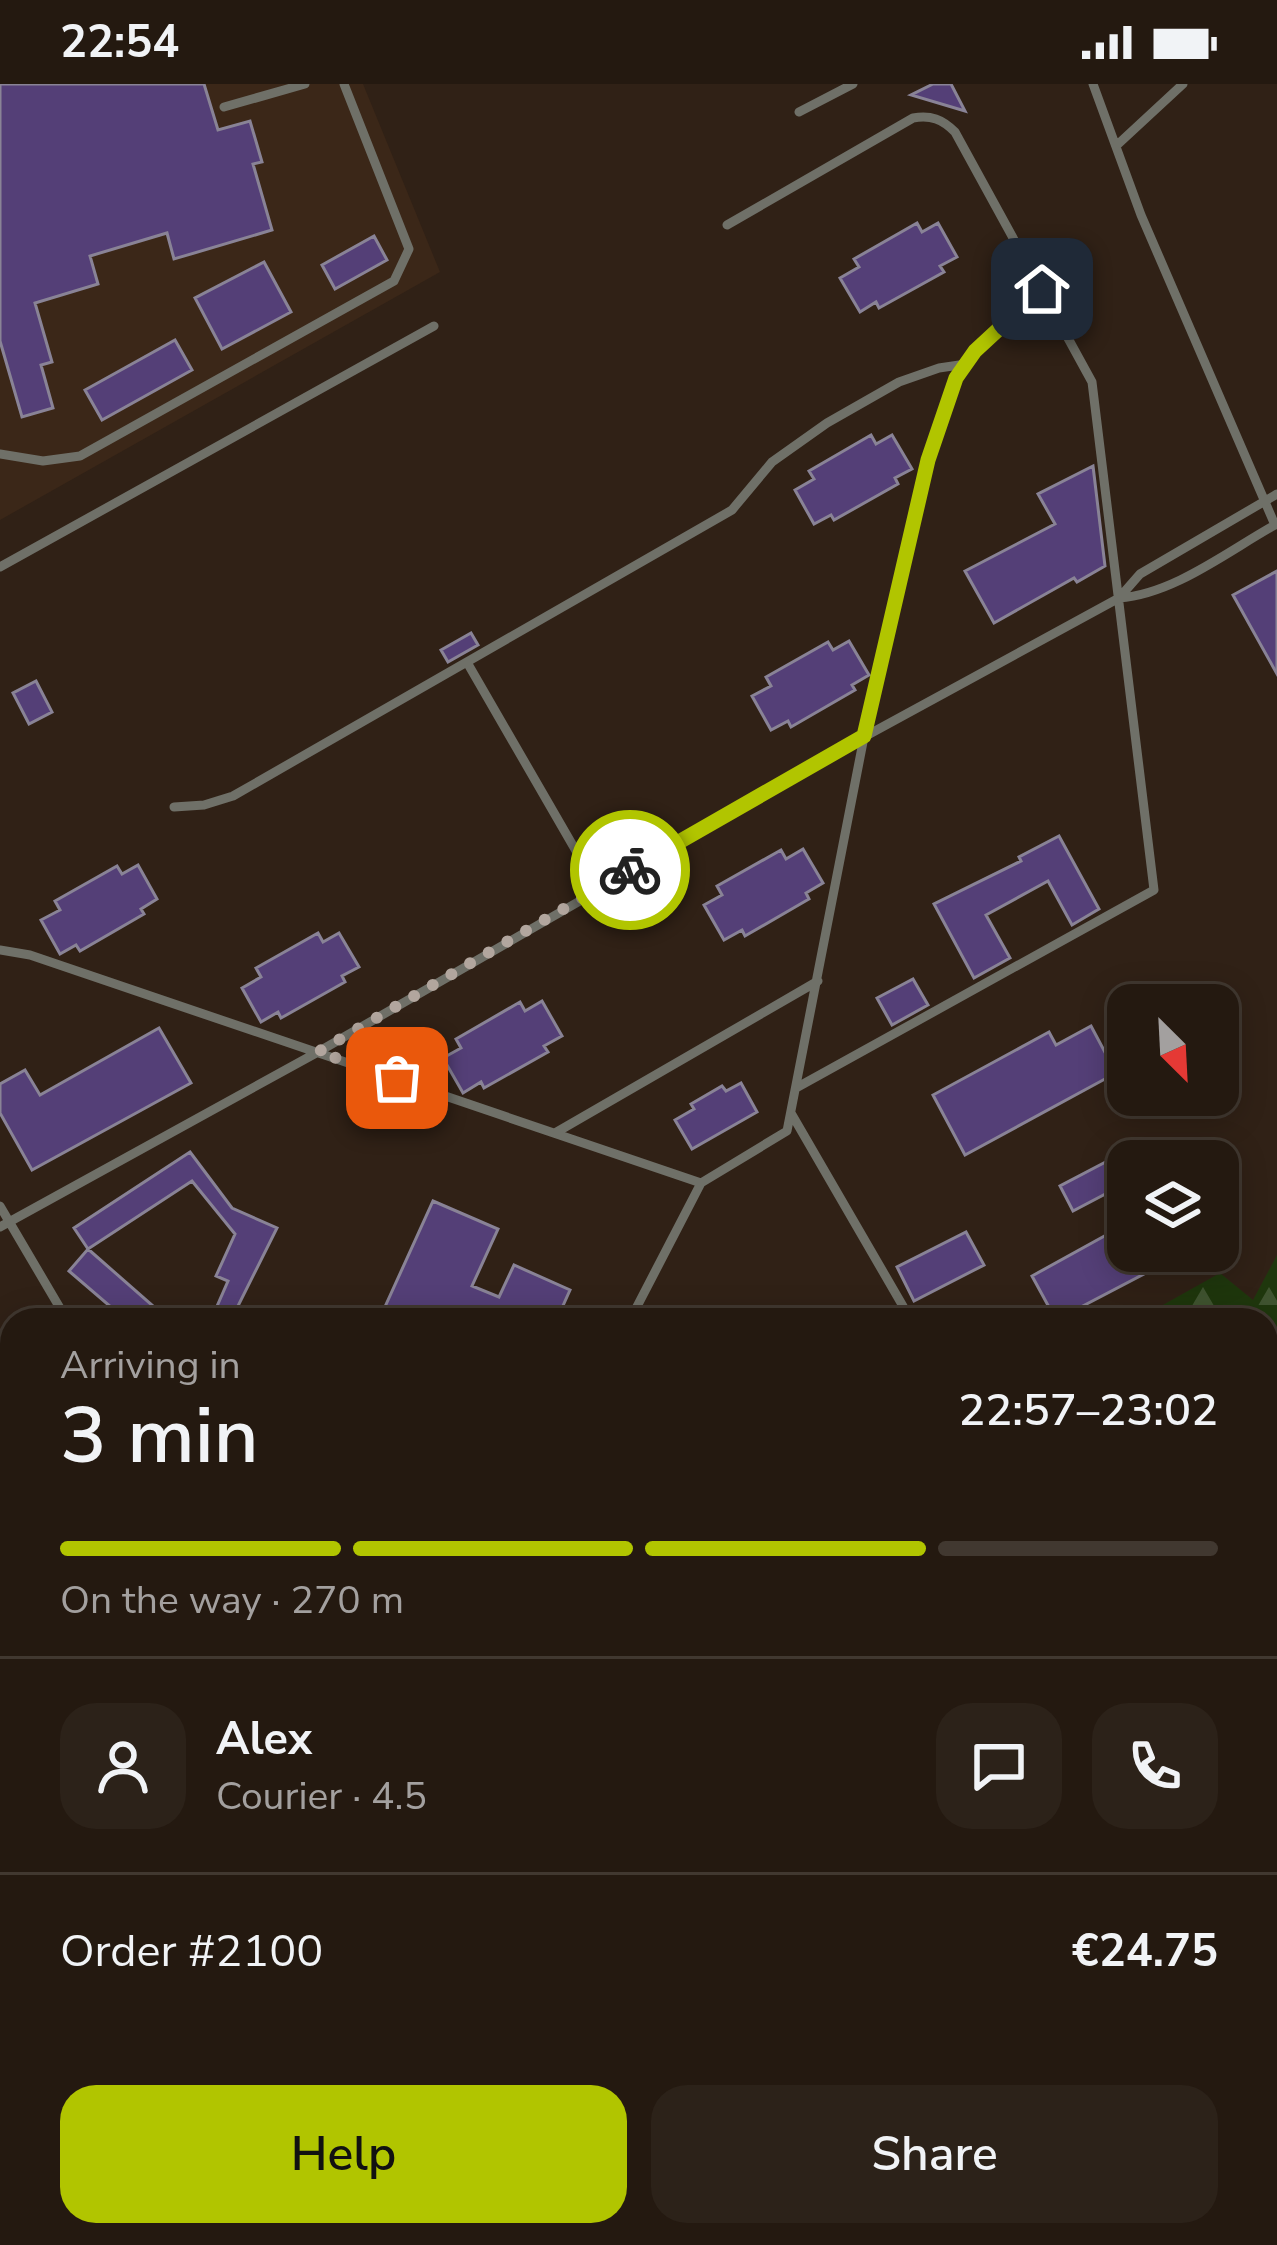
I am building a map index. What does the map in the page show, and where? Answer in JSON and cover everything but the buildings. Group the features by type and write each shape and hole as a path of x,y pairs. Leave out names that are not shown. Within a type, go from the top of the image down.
{"lane":[{"path":"224,107 305,84"},
{"path":"0,454 43,461 80,456 394,281 409,249 344,84"},
{"path":"799,112 853,84"},
{"path":"1093,84 1141,215 1276,525 1164,587 1143,596 1119,598"},
{"path":"1116,146 1183,84"},
{"path":"727,225 893,127 926,116 944,121 955,132 1084,364 1097,402 1154,890 796,1088"},
{"path":"636,1308 701,1183 787,1131 864,736 928,460 956,378 1042,289"},
{"path":"0,567 434,326"},
{"path":"174,807 204,806 233,796 732,510 772,462 826,423 899,382 966,364"},
{"path":"4,1225 318,1052 864,736 1119,598 1140,574 1277,494"},
{"path":"468,664 598,889"},
{"path":"0,950 29,955 701,1183"},
{"path":"555,1133 818,981"},
{"path":"791,1113 903,1308"},
{"path":"0,1206 4,1225 59,1308"}],"shaded area":[{"path":"0,84 363,84 440,272 0,520"}],"green space":[{"path":"1277,1255 1277,1308 1157,1308 1220,1273 1253,1300"}],"way so far":[{"path":"397,1078 318,1052 630,870"}],"route":[{"path":"630,870 864,736 928,460 956,378 975,351 1042,289"}]}
